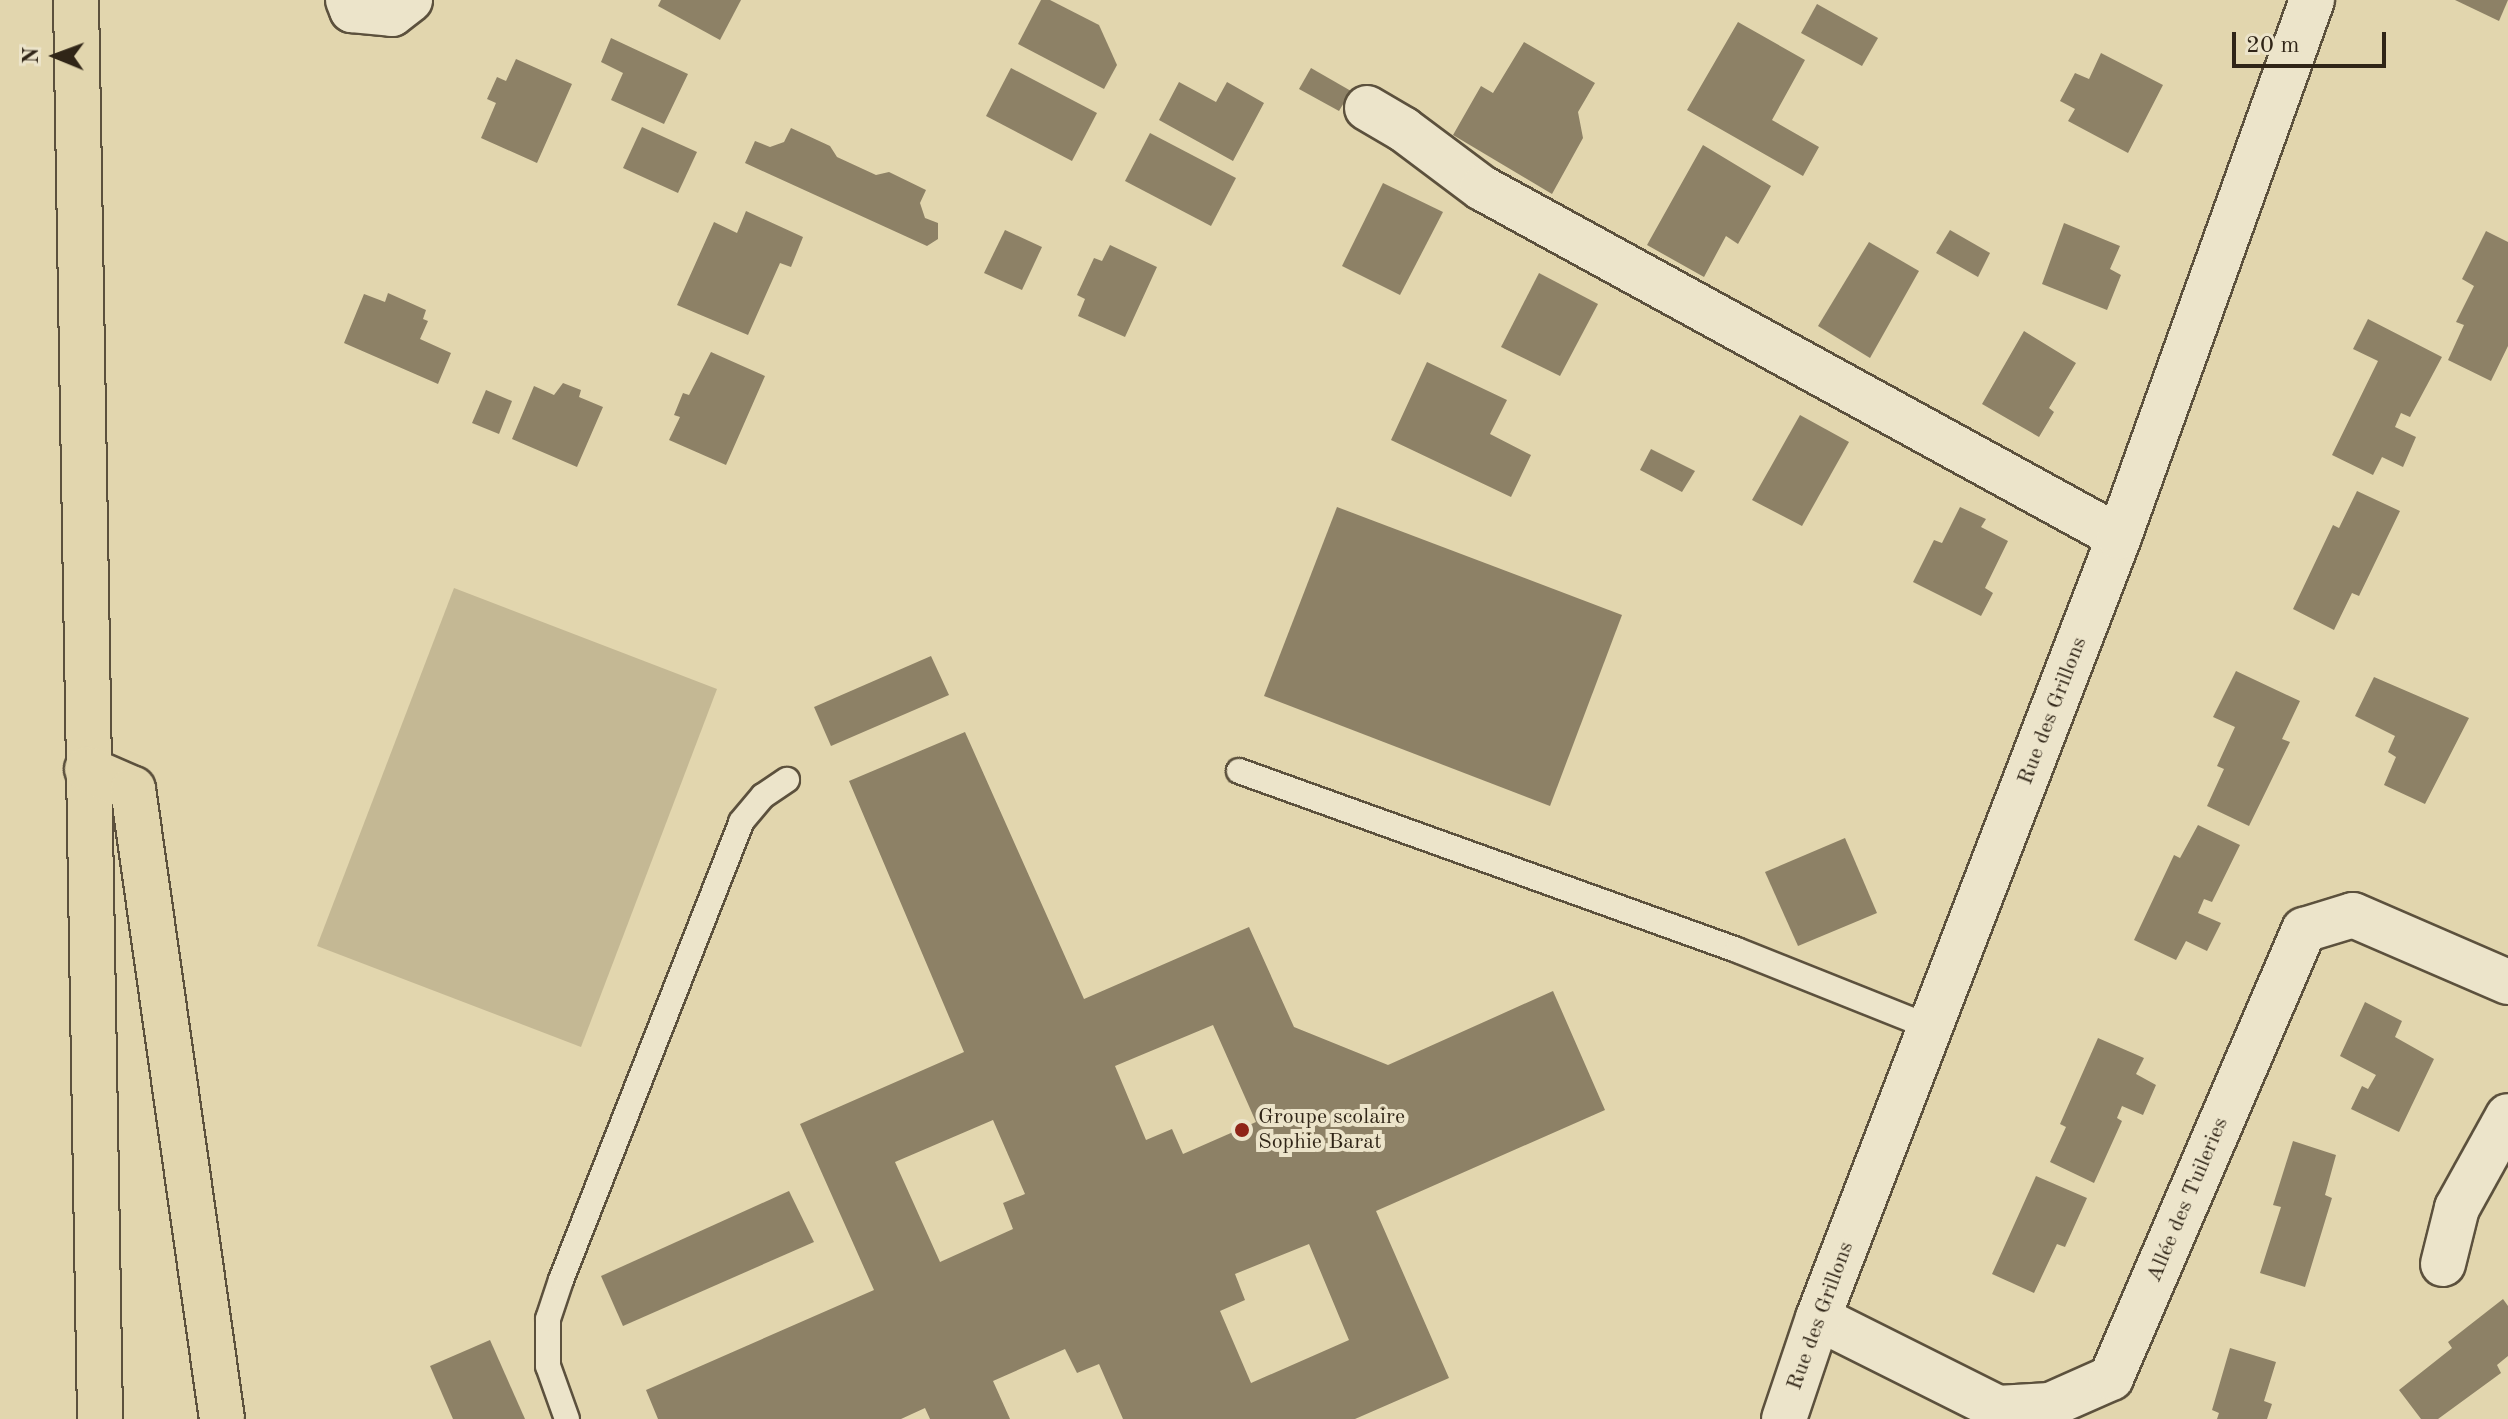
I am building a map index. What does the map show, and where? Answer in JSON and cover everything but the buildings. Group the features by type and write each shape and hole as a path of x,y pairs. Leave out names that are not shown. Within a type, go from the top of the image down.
{"highway":[{"path":"76,0 100,1419"},
{"path":"87,769 133,789 222,1419"}],"street":[{"path":"348,0 352,10 392,14 410,0"},
{"name":"Rue des Grillons","path":"1784,1419 1818,1318 2119,537 2312,0"},
{"path":"1367,108 1403,129 1482,188 2119,537"},
{"name":"Allée des Tuileries","path":"1818,1318 1998,1408 2050,1405 2111,1378 2304,930 2353,915 2508,982"},
{"path":"2443,1264 2457,1208 2508,1116"}],"lane":[{"path":"1239,771 1737,950 1932,1028"},
{"path":"567,1419 548,1366 548,1319 561,1280 741,822 763,796 787,780"}],"shaded area":[{"path":"454,588 717,689 581,1047 317,946"}],"place":[{"name":"Groupe scolaire Sophie Barat","path":"1242,1130"}]}
